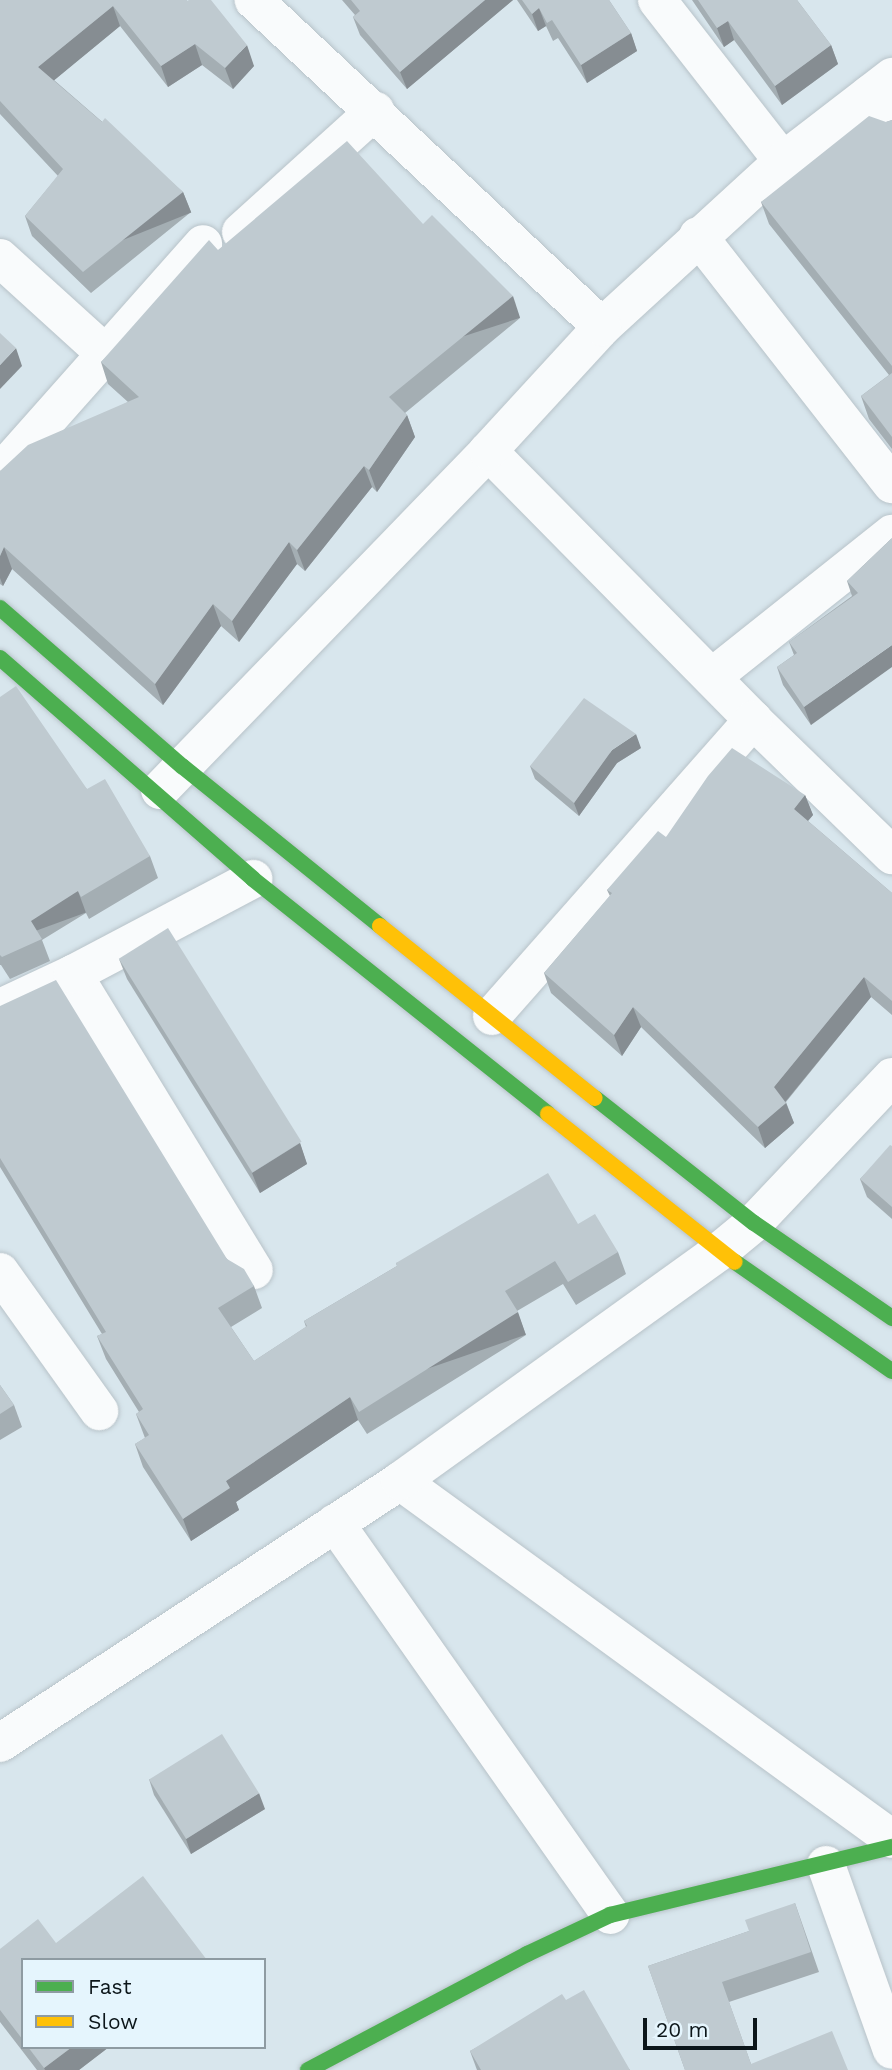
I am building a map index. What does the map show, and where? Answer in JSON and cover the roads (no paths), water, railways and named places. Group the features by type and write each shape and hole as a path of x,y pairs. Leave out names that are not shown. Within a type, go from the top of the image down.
{"street":[{"path":"254,0 602,327"},
{"path":"657,0 783,161"},
{"path":"156,794 488,451 602,327 698,236 783,161 885,98"},
{"path":"241,232 375,111"},
{"path":"698,236 892,484"},
{"path":"0,474 203,244"},
{"path":"0,258 106,354"},
{"path":"488,451 753,720 892,855"},
{"path":"712,677 892,534"},
{"path":"0,608 182,766 492,1016 754,1223 892,1318"},
{"path":"0,658 253,879 720,1251 892,1371"},
{"path":"492,1016 753,720"},
{"path":"0,1008 73,974 253,879"},
{"path":"73,974 254,1270"},
{"path":"0,1743 400,1481 720,1251 754,1223 892,1077"},
{"path":"0,1272 99,1411"},
{"path":"400,1481 892,1839"},
{"path":"335,1523 610,1915"},
{"path":"308,2070 527,1954 610,1915 892,1847"},
{"path":"826,1865 892,2050"}]}
